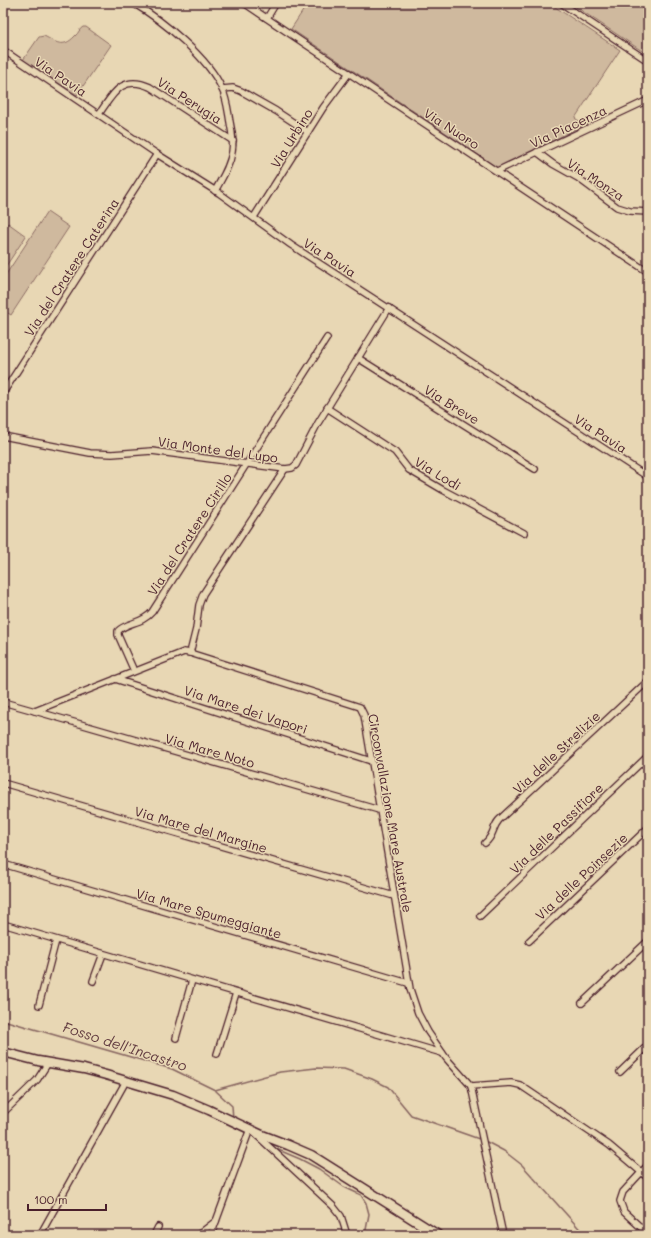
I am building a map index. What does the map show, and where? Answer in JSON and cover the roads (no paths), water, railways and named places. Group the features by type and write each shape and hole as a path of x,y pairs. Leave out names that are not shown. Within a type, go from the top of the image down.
{"main road":[{"path":"3,1052 48,1063 84,1069 173,1096 298,1149 318,1159 438,1235"}],"street":[{"path":"133,3 162,23 186,44 207,66 222,88 228,110 233,141 230,161 215,191"},
{"name":"Via Nuoro","path":"244,3 648,272"},
{"path":"267,18 276,3"},
{"path":"561,3 648,61"},
{"name":"Via Pavia","path":"3,50 157,154 254,217 291,245 648,476"},
{"name":"Via Urbino","path":"254,217 323,108 349,73"},
{"name":"Via Perugia","path":"99,114 114,93 120,88 130,83 140,84 150,87 233,141"},
{"path":"222,88 233,88 241,91 276,111 308,132"},
{"name":"Via Piacenza","path":"497,171 648,100"},
{"name":"Via Monza","path":"537,152 553,164 578,178 618,207 630,211 648,212"},
{"name":"Via del Cratere Caterina","path":"3,393 157,154"},
{"name":"Via Monte del Lupo","path":"3,436 90,453 112,454 152,451 285,469 292,468 296,465 327,408 389,308"},
{"name":"Via del Cratere Cirillo","path":"134,671 118,631 141,620 152,612 248,464 327,338"},
{"name":"Via Breve","path":"358,358 535,469"},
{"name":"Via Lodi","path":"327,408 394,451 409,470 524,534"},
{"path":"190,653 202,596 285,469"},
{"name":"Circonvallazione Mare Australe","path":"35,711 179,653 190,653 358,706 362,709 408,983 414,1004 421,1022 442,1053 471,1086"},
{"name":"Via Mare dei Vapori","path":"115,678 371,760"},
{"name":"Via delle Strelizie","path":"485,843 491,838 499,820 648,681"},
{"path":"3,702 35,711"},
{"name":"Via Mare Noto","path":"35,711 379,810"},
{"name":"Via delle Passifiore","path":"480,916 648,756"},
{"name":"Via Mare del Margine","path":"3,783 394,896"},
{"name":"Via delle Poinsezie","path":"529,941 648,828"},
{"name":"Via Mare Spumeggiante","path":"3,864 408,983"},
{"path":"3,924 442,1053"},
{"path":"39,1005 56,940"},
{"path":"582,1003 648,941"},
{"path":"93,981 103,954"},
{"path":"176,1038 192,980"},
{"path":"3,990 4,997"},
{"path":"217,1054 236,993"},
{"path":"620,1072 648,1045"},
{"path":"3,1113 37,1080 48,1063"},
{"path":"40,1235 126,1081"},
{"path":"503,1235 487,1154 471,1086 510,1083 520,1085 609,1145 648,1178"},
{"path":"211,1235 250,1129 334,1207 341,1216 347,1235"},
{"path":"648,1165 623,1192 620,1201 624,1212 648,1234"},
{"path":"198,1235 216,1221"},
{"path":"154,1235 158,1227"}],"waterway":[{"name":"Fosso dell'Incastro","path":"3,1020 172,1069 215,1090 280,1072 316,1068 344,1069 372,1079 388,1087 411,1115 482,1140"},
{"path":"215,1090 232,1106 233,1119"},
{"name":"Fosso dell'Incastro","path":"485,1141 504,1151 522,1165 585,1235"},
{"path":"274,1148 319,1169 344,1187 361,1195 366,1203 369,1214 365,1235"}]}
